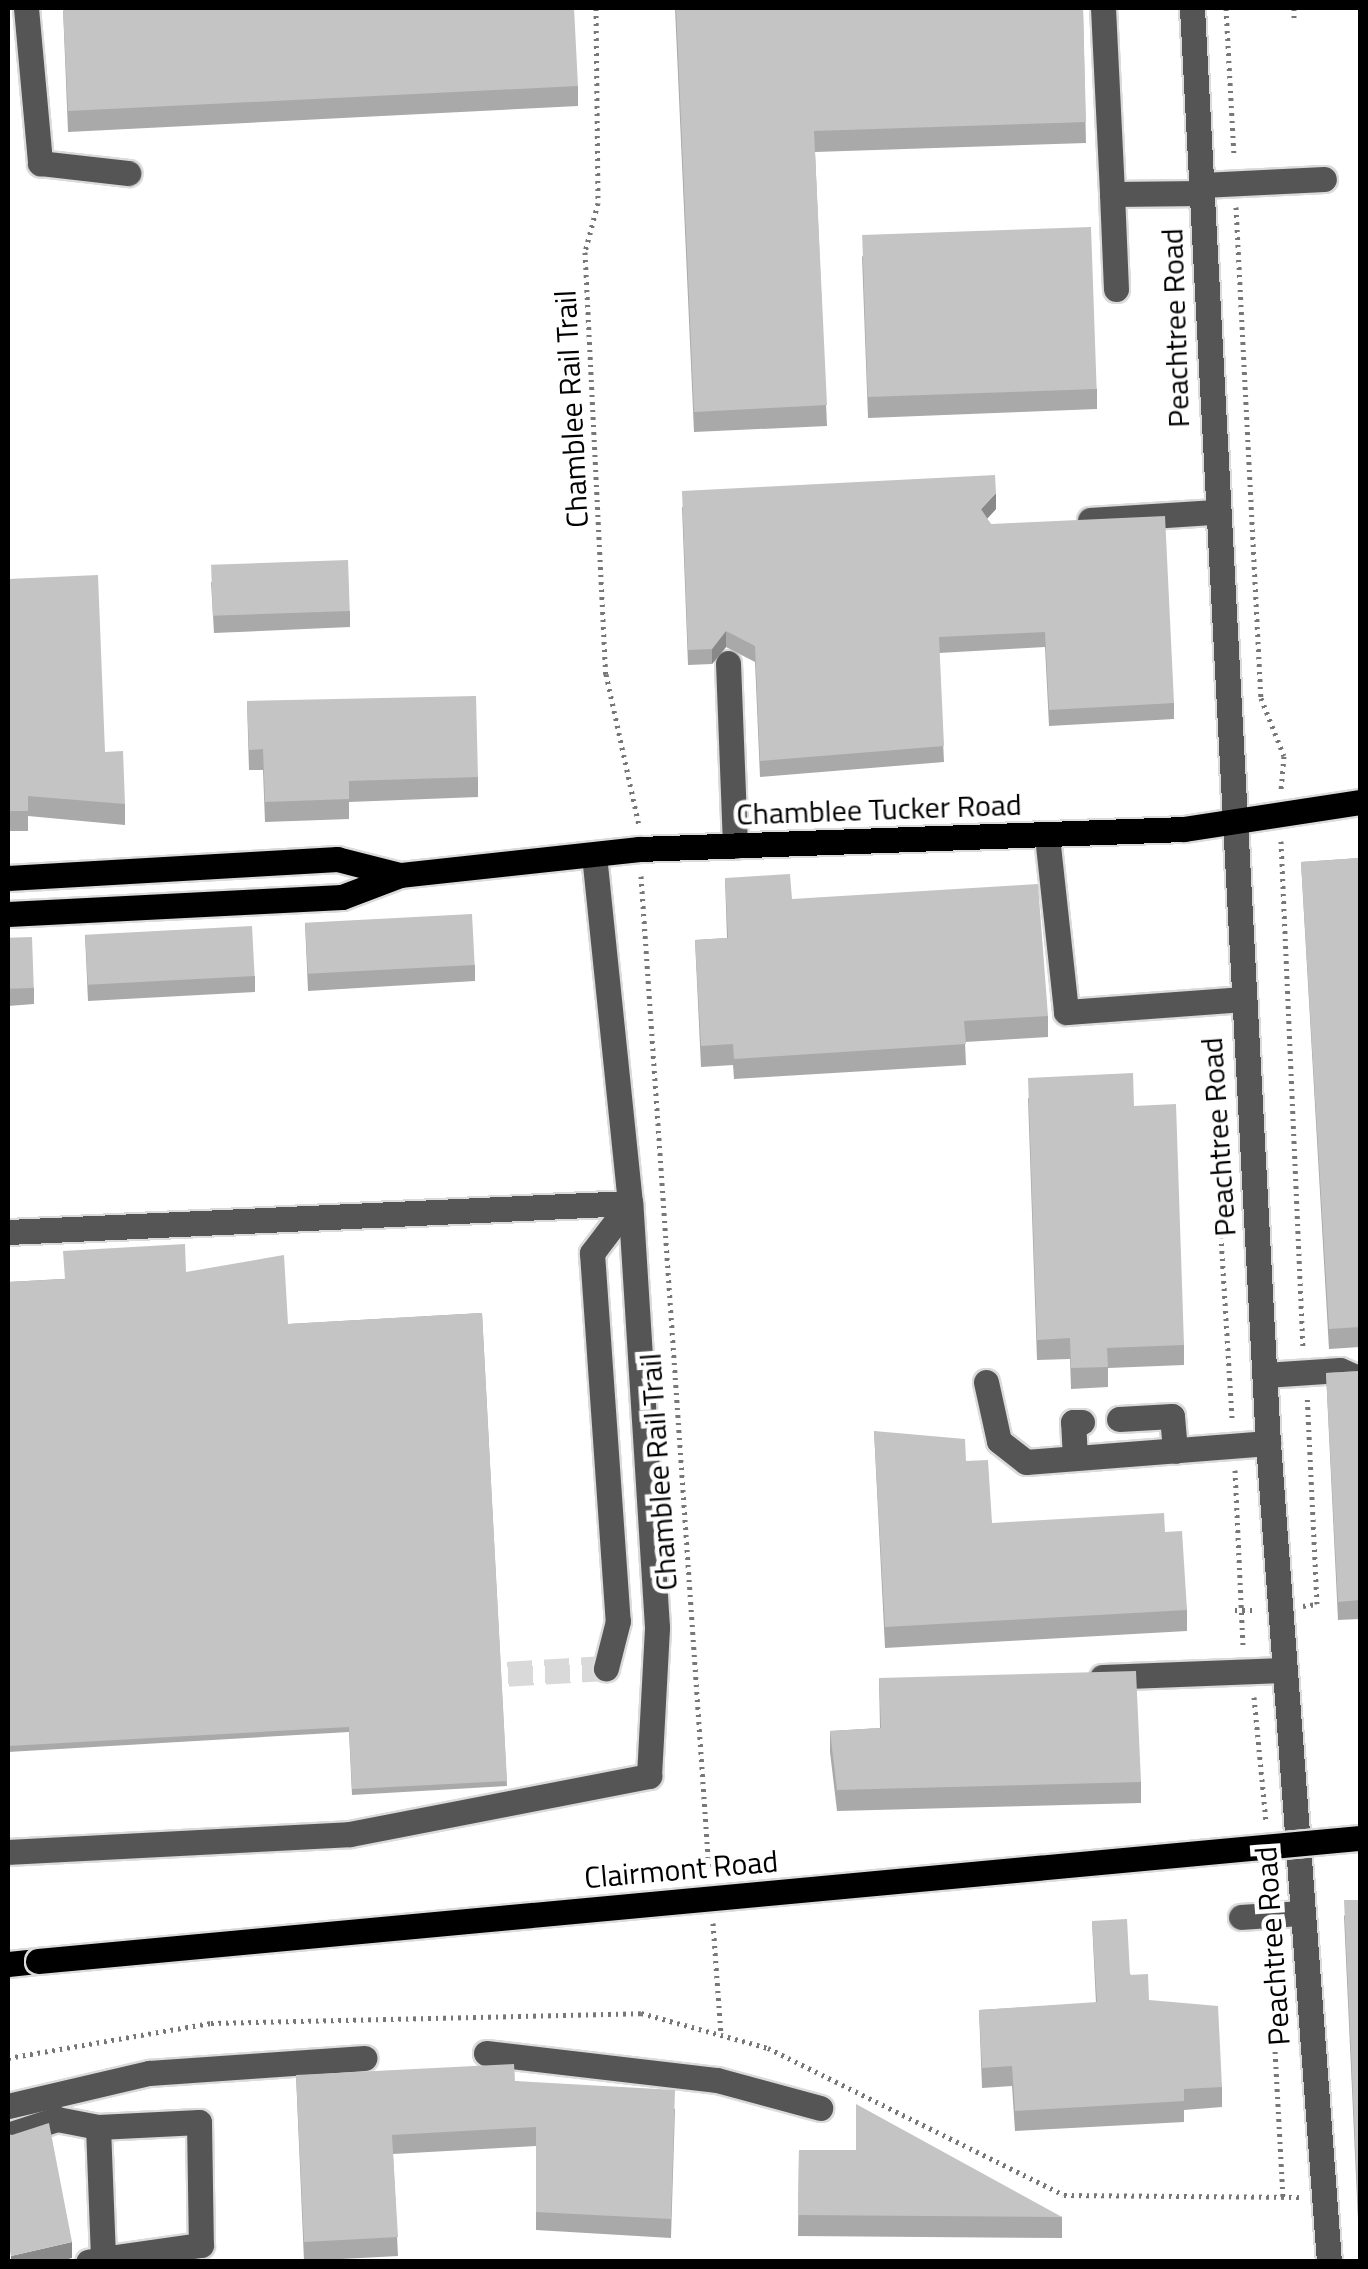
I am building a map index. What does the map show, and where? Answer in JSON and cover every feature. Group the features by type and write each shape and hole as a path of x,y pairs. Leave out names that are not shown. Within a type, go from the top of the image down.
{"main road":[{"name":"Chamblee Tucker Road","path":"8,914 342,897 400,875 594,855 735,846 1047,836 1230,824 1360,802"},
{"name":"Chamblee Tucker Road","path":"8,878 337,859 400,875"},
{"name":"Clairmont Road","path":"8,1964 1360,1838"}],"street":[{"path":"26,8 40,163 128,173"},
{"path":"1103,8 1116,288"},
{"name":"Peachtree Road","path":"1192,8 1230,824 1283,1670 1329,2262"},
{"path":"1112,194 1324,179"},
{"path":"1052,522 1215,512"},
{"path":"728,664 735,846"},
{"path":"1047,836 1066,1012 1242,999"},
{"path":"8,1852 350,1834 649,1776 657,1626 630,1203 594,855"},
{"path":"8,1232 630,1203"},
{"path":"606,1668 618,1621 592,1254 630,1203"},
{"path":"1265,1375 1354,1369"},
{"path":"986,1382 1000,1441 1026,1462 1268,1443"},
{"path":"1119,1419 1172,1416 1175,1451"},
{"path":"1075,1458 1073,1422 1082,1422"},
{"path":"1067,1678 1283,1670"},
{"path":"1240,1917 1302,1914"},
{"path":"486,2054 717,2080 820,2108"},
{"path":"8,2106 149,2073 364,2058"},
{"path":"8,2134 57,2119 98,2127 200,2122 201,2244 96,2260 98,2127"}],"path":[{"name":"Chamblee Rail Trail","path":"596,8 598,203 584,252 606,674 640,806"},
{"path":"1226,8 1234,152"},
{"path":"1294,8 1294,22"},
{"path":"1236,214 1261,698 1284,756"},
{"path":"1283,884 1303,1352"},
{"name":"Chamblee Rail Trail","path":"643,906 710,1886"},
{"path":"1209,1041 1226,1413 1234,1424"},
{"path":"1307,1394 1317,1604"},
{"path":"1234,1479 1235,1610"},
{"path":"712,1905 721,2035"},
{"path":"8,2058 211,2023 641,2013 721,2035 897,2108 1064,2195 1153,2203 1284,2197"}],"building":[{"path":"63,8 574,8 578,86 68,111"},
{"path":"676,8 1083,8 1086,122 814,131 827,405 694,412"},
{"path":"1091,227 1097,389 868,397 862,235"},
{"path":"995,475 996,493 981,509 991,524 1165,516 1174,703 1049,710 1045,632 939,637 944,746 760,761 755,646 726,631 712,649 688,650 682,491"},
{"path":"348,560 350,611 213,616 211,565"},
{"path":"98,575 105,752 123,751 125,804 28,796 28,811 8,811 8,579"},
{"path":"476,696 478,777 349,781 349,799 265,802 263,749 249,750 247,701"},
{"path":"1360,858 1360,1327 1329,1329 1301,862"},
{"path":"790,874 792,899 1038,884 1048,1016 964,1021 966,1044 734,1059 733,1044 701,1046 695,940 728,938 725,878"},
{"path":"472,914 475,965 308,974 305,923"},
{"path":"252,926 255,976 88,985 85,935"},
{"path":"32,937 34,988 10,989 8,938"},
{"path":"1133,1073 1134,1106 1176,1104 1184,1345 1107,1348 1108,1367 1071,1368 1070,1338 1037,1340 1028,1078"},
{"path":"185,1244 186,1272 284,1255 288,1324 482,1313 507,1781 352,1789 349,1727 8,1746 8,1282 65,1279 63,1251"},
{"path":"1360,1371 1360,1600 1338,1602 1326,1373"},
{"path":"874,1431 965,1439 966,1461 988,1460 992,1523 1164,1513 1165,1532 1182,1531 1187,1610 885,1627"},
{"path":"1136,1671 1141,1782 837,1790 830,1731 881,1728 879,1678"},
{"path":"1344,1900 1360,1900 1360,2204 1358,2204"},
{"path":"1127,1919 1130,1975 1148,1974 1149,2000 1218,2006 1222,2087 1184,2089 1184,2101 1015,2111 1012,2066 982,2068 979,2010 1097,2002 1092,1921"},
{"path":"514,2064 515,2081 675,2090 671,2219 536,2212 536,2127 392,2135 398,2237 304,2242 296,2075"},
{"path":"856,2104 1062,2217 798,2215 799,2150 856,2150"},
{"path":"49,2123 72,2242 11,2256 8,2134"}],"tunnel":[{"path":"471,1676 606,1668"}]}
